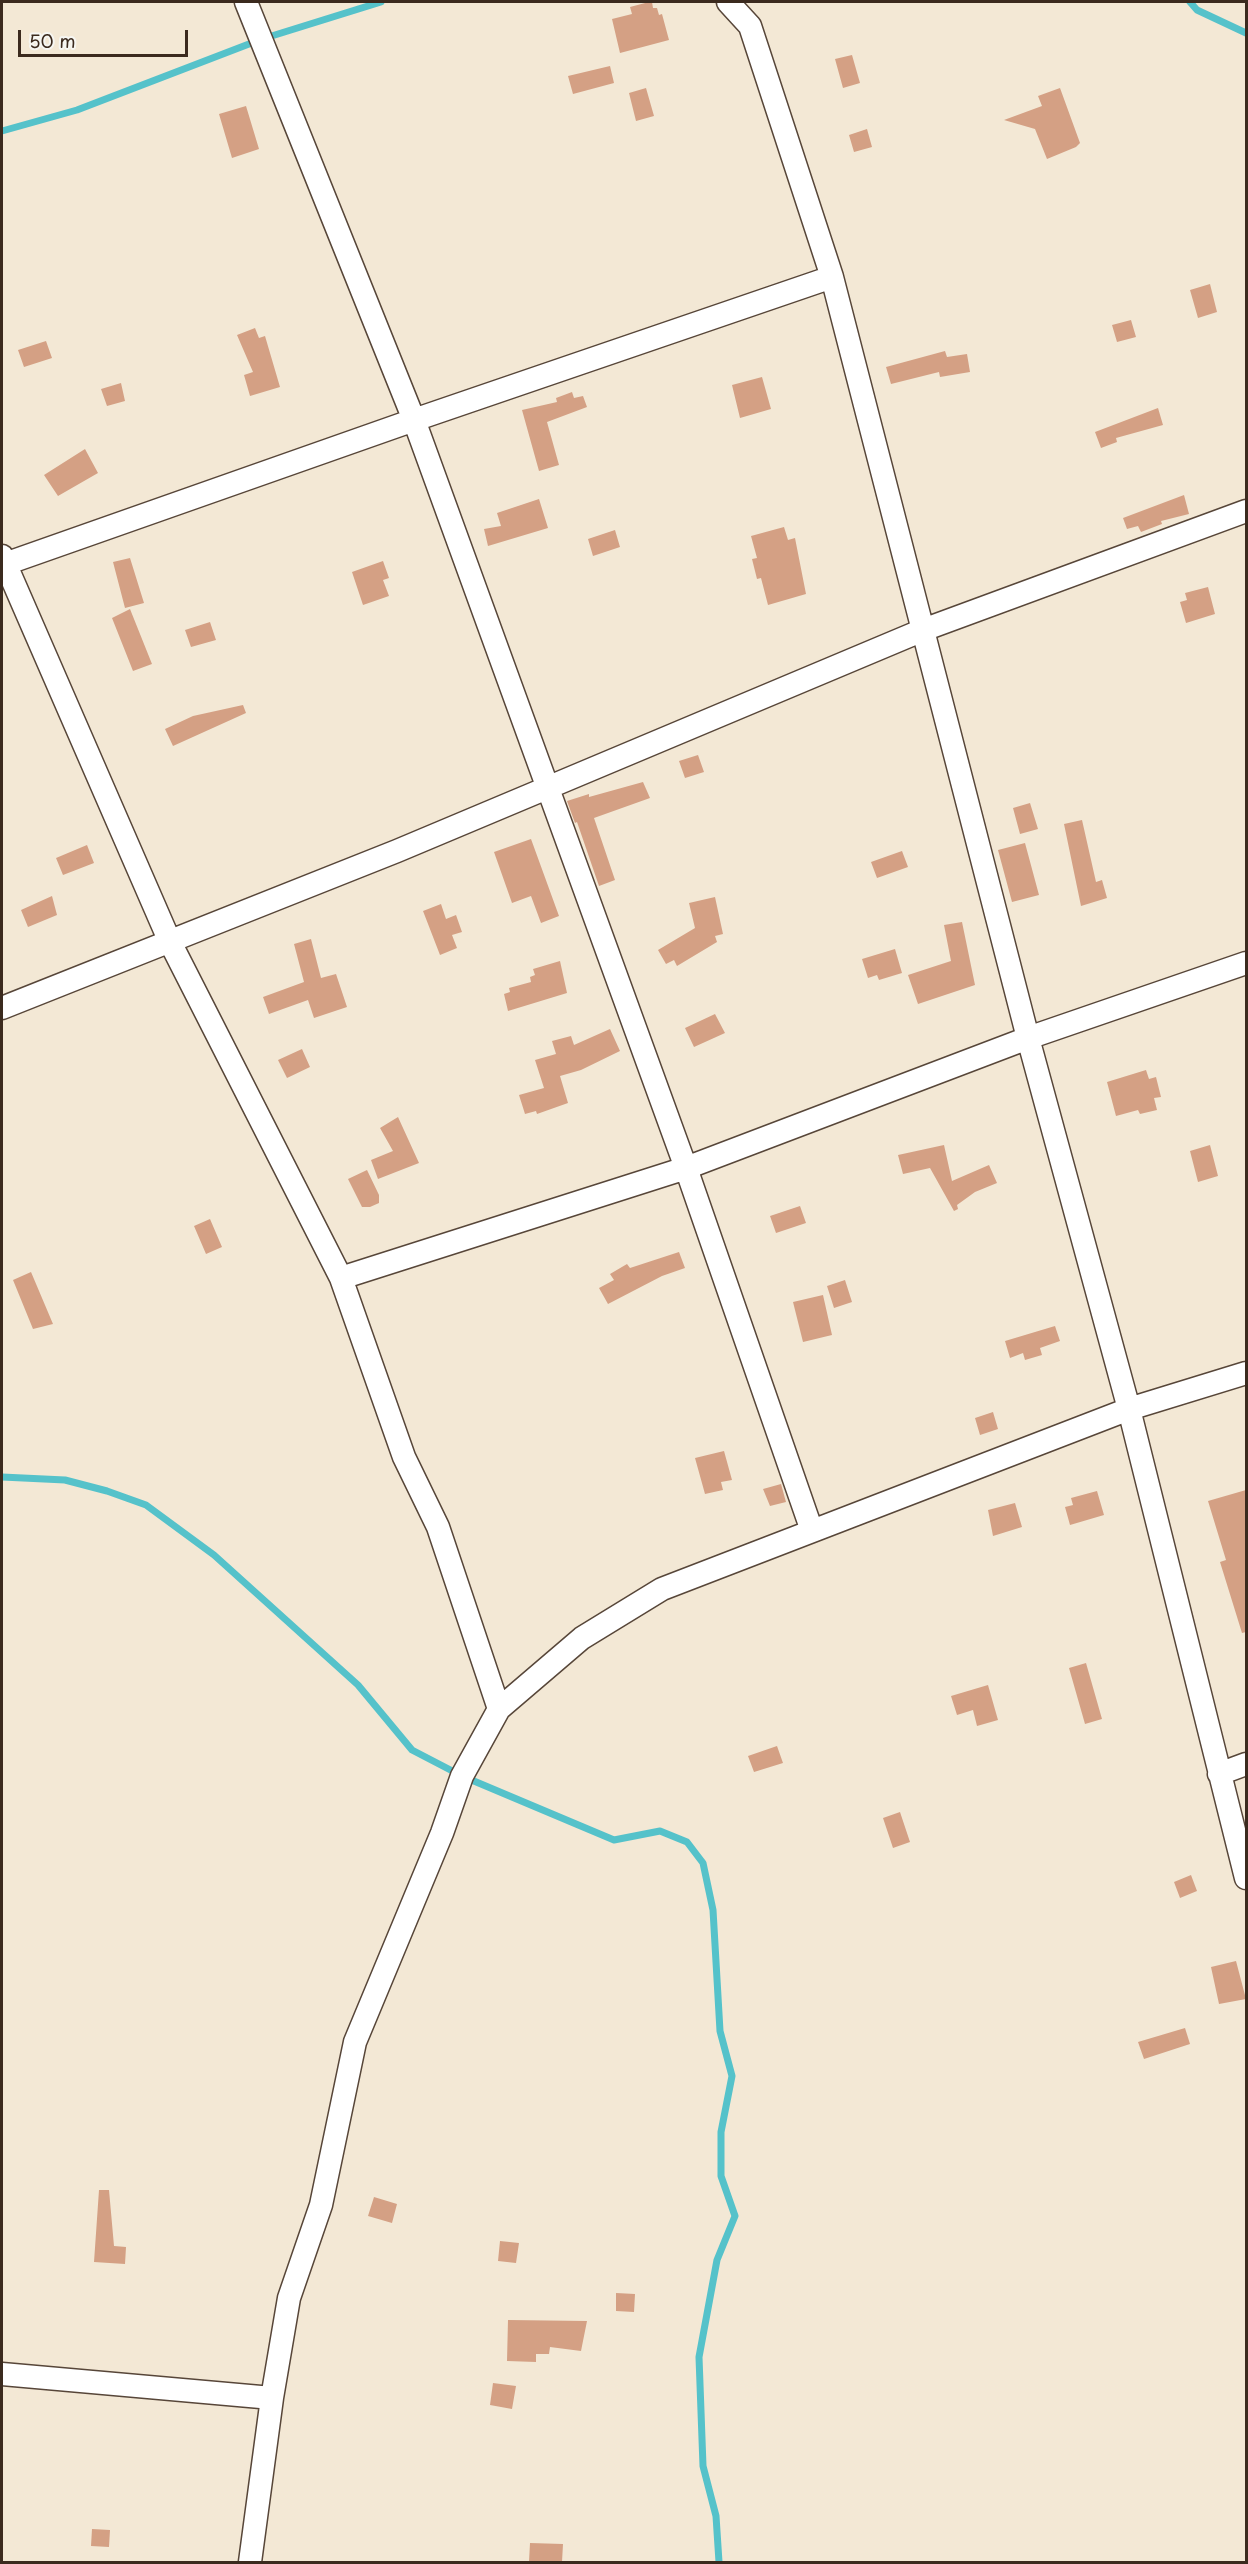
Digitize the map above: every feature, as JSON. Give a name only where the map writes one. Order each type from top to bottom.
[{"type":"street","points":[[246,2],[414,420],[686,1168],[812,1531]]},
{"type":"street","points":[[728,2],[750,26],[832,277],[1028,1038],[1130,1409],[1246,1878]]},
{"type":"street","points":[[500,1709],[438,1527],[404,1457],[341,1278],[170,942],[3,562],[832,277]]},
{"type":"street","points":[[2,1008],[397,851],[546,786],[923,630],[1246,511]]},
{"type":"street","points":[[341,1278],[686,1168],[1028,1038],[1246,963]]},
{"type":"street","points":[[250,2562],[272,2398],[289,2298],[321,2205],[356,2042],[442,1833],[462,1776],[500,1709],[582,1638],[662,1589],[1130,1409],[1246,1373]]},
{"type":"street","points":[[1219,1774],[1246,1764]]},
{"type":"street","points":[[2,2374],[272,2398]]},
{"type":"building","points":[[652,2],[653,8],[657,8],[659,15],[662,14],[669,40],[620,53],[612,19],[632,14],[630,7]]},
{"type":"building","points":[[852,55],[860,83],[843,88],[835,59]]},
{"type":"building","points":[[610,66],[614,83],[573,94],[568,76]]},
{"type":"building","points":[[646,88],[654,116],[636,121],[629,93]]},
{"type":"building","points":[[1060,88],[1080,143],[1076,147],[1047,159],[1035,129],[1004,120],[1042,106],[1038,96]]},
{"type":"building","points":[[246,106],[259,149],[232,158],[219,114]]},
{"type":"building","points":[[867,129],[872,147],[854,152],[849,135]]},
{"type":"building","points":[[1210,284],[1217,312],[1198,318],[1190,290]]},
{"type":"building","points":[[1131,320],[1136,337],[1117,342],[1112,325]]},
{"type":"building","points":[[255,328],[259,338],[265,336],[280,387],[250,396],[244,375],[253,372],[237,335]]},
{"type":"building","points":[[46,341],[52,358],[24,367],[18,350]]},
{"type":"building","points":[[945,351],[947,357],[967,354],[970,372],[940,377],[939,372],[891,384],[886,367]]},
{"type":"building","points":[[762,377],[771,409],[740,418],[732,385]]},
{"type":"building","points":[[121,383],[125,401],[107,406],[101,389]]},
{"type":"building","points":[[572,392],[574,398],[583,396],[587,407],[547,422],[559,465],[539,471],[522,410],[557,402],[556,398]]},
{"type":"building","points":[[1158,408],[1163,425],[1116,438],[1117,442],[1101,448],[1095,432]]},
{"type":"building","points":[[85,449],[98,473],[58,496],[44,475]]},
{"type":"building","points":[[1184,495],[1189,514],[1161,521],[1162,524],[1141,532],[1138,526],[1127,529],[1123,518]]},
{"type":"building","points":[[539,499],[548,528],[488,546],[484,529],[501,526],[497,513]]},
{"type":"building","points":[[784,527],[788,540],[795,538],[806,594],[768,605],[761,578],[757,579],[752,559],[757,558],[751,536]]},
{"type":"building","points":[[615,530],[620,547],[593,556],[588,539]]},
{"type":"building","points":[[130,558],[144,603],[125,608],[113,562]]},
{"type":"building","points":[[383,561],[389,578],[383,580],[389,596],[363,605],[352,572]]},
{"type":"building","points":[[1208,587],[1215,614],[1186,623],[1180,602],[1187,600],[1185,593]]},
{"type":"building","points":[[130,609],[152,664],[133,671],[112,618]]},
{"type":"building","points":[[210,622],[216,640],[191,647],[185,630]]},
{"type":"building","points":[[243,705],[246,713],[173,746],[165,729],[193,716]]},
{"type":"building","points":[[698,755],[704,772],[685,778],[679,761]]},
{"type":"building","points":[[643,782],[650,798],[594,818],[615,880],[599,886],[577,822],[575,823],[567,801]]},
{"type":"building","points":[[1030,803],[1038,829],[1020,834],[1013,808]]},
{"type":"building","points":[[1082,820],[1096,882],[1102,880],[1107,898],[1081,906],[1064,824]]},
{"type":"building","points":[[531,839],[559,916],[541,923],[531,896],[512,903],[494,852]]},
{"type":"building","points":[[1025,843],[1039,895],[1012,902],[998,850]]},
{"type":"building","points":[[87,845],[94,863],[63,875],[56,858]]},
{"type":"building","points":[[902,851],[908,867],[877,878],[871,862]]},
{"type":"building","points":[[52,896],[57,915],[28,927],[21,910]]},
{"type":"building","points":[[715,897],[723,934],[715,936],[717,942],[677,966],[674,960],[666,964],[658,950],[695,928],[689,903]]},
{"type":"building","points":[[441,904],[446,919],[456,915],[462,932],[452,935],[457,948],[440,955],[423,911]]},
{"type":"building","points":[[962,922],[975,985],[918,1004],[908,975],[951,961],[944,925]]},
{"type":"building","points":[[311,939],[321,978],[336,974],[347,1007],[314,1018],[308,1000],[269,1014],[263,997],[304,982],[294,944]]},
{"type":"building","points":[[895,949],[902,973],[879,980],[877,975],[868,978],[862,959]]},
{"type":"building","points":[[560,961],[567,993],[508,1011],[504,994],[510,992],[509,988],[531,982],[530,977],[535,975],[533,969]]},
{"type":"building","points":[[715,1014],[725,1033],[694,1047],[685,1028]]},
{"type":"building","points":[[610,1029],[620,1051],[581,1070],[560,1076],[568,1103],[537,1114],[536,1111],[525,1114],[519,1095],[544,1088],[535,1060],[556,1054],[552,1041],[571,1036],[574,1045]]},
{"type":"building","points":[[302,1049],[310,1067],[287,1078],[278,1060]]},
{"type":"building","points":[[1146,1070],[1149,1079],[1156,1077],[1161,1097],[1154,1098],[1157,1110],[1140,1114],[1138,1110],[1116,1116],[1107,1082]]},
{"type":"building","points":[[398,1117],[419,1163],[378,1179],[371,1160],[393,1151],[380,1128]]},
{"type":"building","points":[[944,1145],[952,1181],[989,1165],[997,1183],[975,1192],[957,1205],[958,1209],[954,1211],[930,1168],[903,1174],[898,1155]]},
{"type":"building","points":[[1210,1145],[1218,1176],[1198,1182],[1190,1151]]},
{"type":"building","points":[[367,1170],[379,1195],[379,1203],[370,1207],[362,1207],[348,1179]]},
{"type":"building","points":[[800,1206],[806,1223],[776,1233],[770,1216]]},
{"type":"building","points":[[210,1219],[222,1247],[206,1254],[194,1226]]},
{"type":"building","points":[[679,1252],[685,1268],[662,1276],[608,1304],[599,1288],[614,1280],[610,1274],[627,1264],[630,1268]]},
{"type":"building","points":[[31,1272],[53,1324],[33,1329],[13,1280]]},
{"type":"building","points":[[845,1280],[852,1302],[834,1308],[827,1286]]},
{"type":"building","points":[[823,1295],[832,1335],[803,1342],[793,1302]]},
{"type":"building","points":[[1055,1326],[1060,1341],[1040,1348],[1042,1355],[1025,1360],[1023,1353],[1010,1358],[1005,1341]]},
{"type":"building","points":[[993,1412],[998,1429],[980,1435],[975,1418]]},
{"type":"building","points":[[724,1451],[732,1480],[721,1482],[723,1490],[705,1494],[695,1458]]},
{"type":"building","points":[[781,1484],[786,1502],[770,1506],[763,1489]]},
{"type":"building","points":[[1246,1490],[1246,1632],[1242,1633],[1220,1562],[1226,1560],[1208,1501]]},
{"type":"building","points":[[1097,1491],[1104,1515],[1070,1525],[1065,1507],[1073,1505],[1071,1498]]},
{"type":"building","points":[[1015,1503],[1022,1527],[993,1536],[988,1510]]},
{"type":"building","points":[[1086,1663],[1102,1719],[1085,1724],[1069,1668]]},
{"type":"building","points":[[988,1685],[998,1720],[977,1726],[973,1710],[957,1715],[951,1696]]},
{"type":"building","points":[[777,1746],[783,1763],[754,1772],[748,1756]]},
{"type":"building","points":[[900,1812],[910,1842],[893,1848],[883,1818]]},
{"type":"building","points":[[1191,1875],[1197,1891],[1180,1898],[1174,1882]]},
{"type":"building","points":[[1236,1961],[1246,1999],[1219,2004],[1211,1967]]},
{"type":"building","points":[[1185,2028],[1190,2044],[1144,2059],[1138,2042]]},
{"type":"building","points":[[99,2190],[109,2190],[114,2246],[126,2247],[125,2264],[94,2262]]},
{"type":"building","points":[[374,2197],[397,2204],[392,2223],[368,2216]]},
{"type":"building","points":[[500,2241],[519,2243],[516,2263],[498,2261]]},
{"type":"building","points":[[616,2293],[635,2294],[634,2312],[616,2311]]},
{"type":"building","points":[[508,2320],[587,2321],[581,2351],[550,2347],[549,2354],[536,2354],[536,2362],[507,2361]]},
{"type":"building","points":[[493,2383],[516,2386],[512,2409],[490,2405]]},
{"type":"building","points":[[92,2529],[110,2530],[109,2547],[91,2546]]},
{"type":"building","points":[[530,2543],[563,2544],[562,2562],[529,2562]]},
{"type":"waterway","points":[[2,131],[77,110],[262,39],[381,2]]},
{"type":"waterway","points":[[1190,2],[1197,10],[1246,33]]},
{"type":"waterway","points":[[2,1477],[65,1480],[107,1491],[146,1505],[214,1555],[358,1685],[412,1750],[462,1776],[614,1840],[660,1831],[687,1842],[703,1863],[713,1910],[720,2031],[732,2076],[721,2132],[721,2176],[735,2216],[717,2260],[699,2357],[703,2466],[716,2516],[719,2562]]}]
